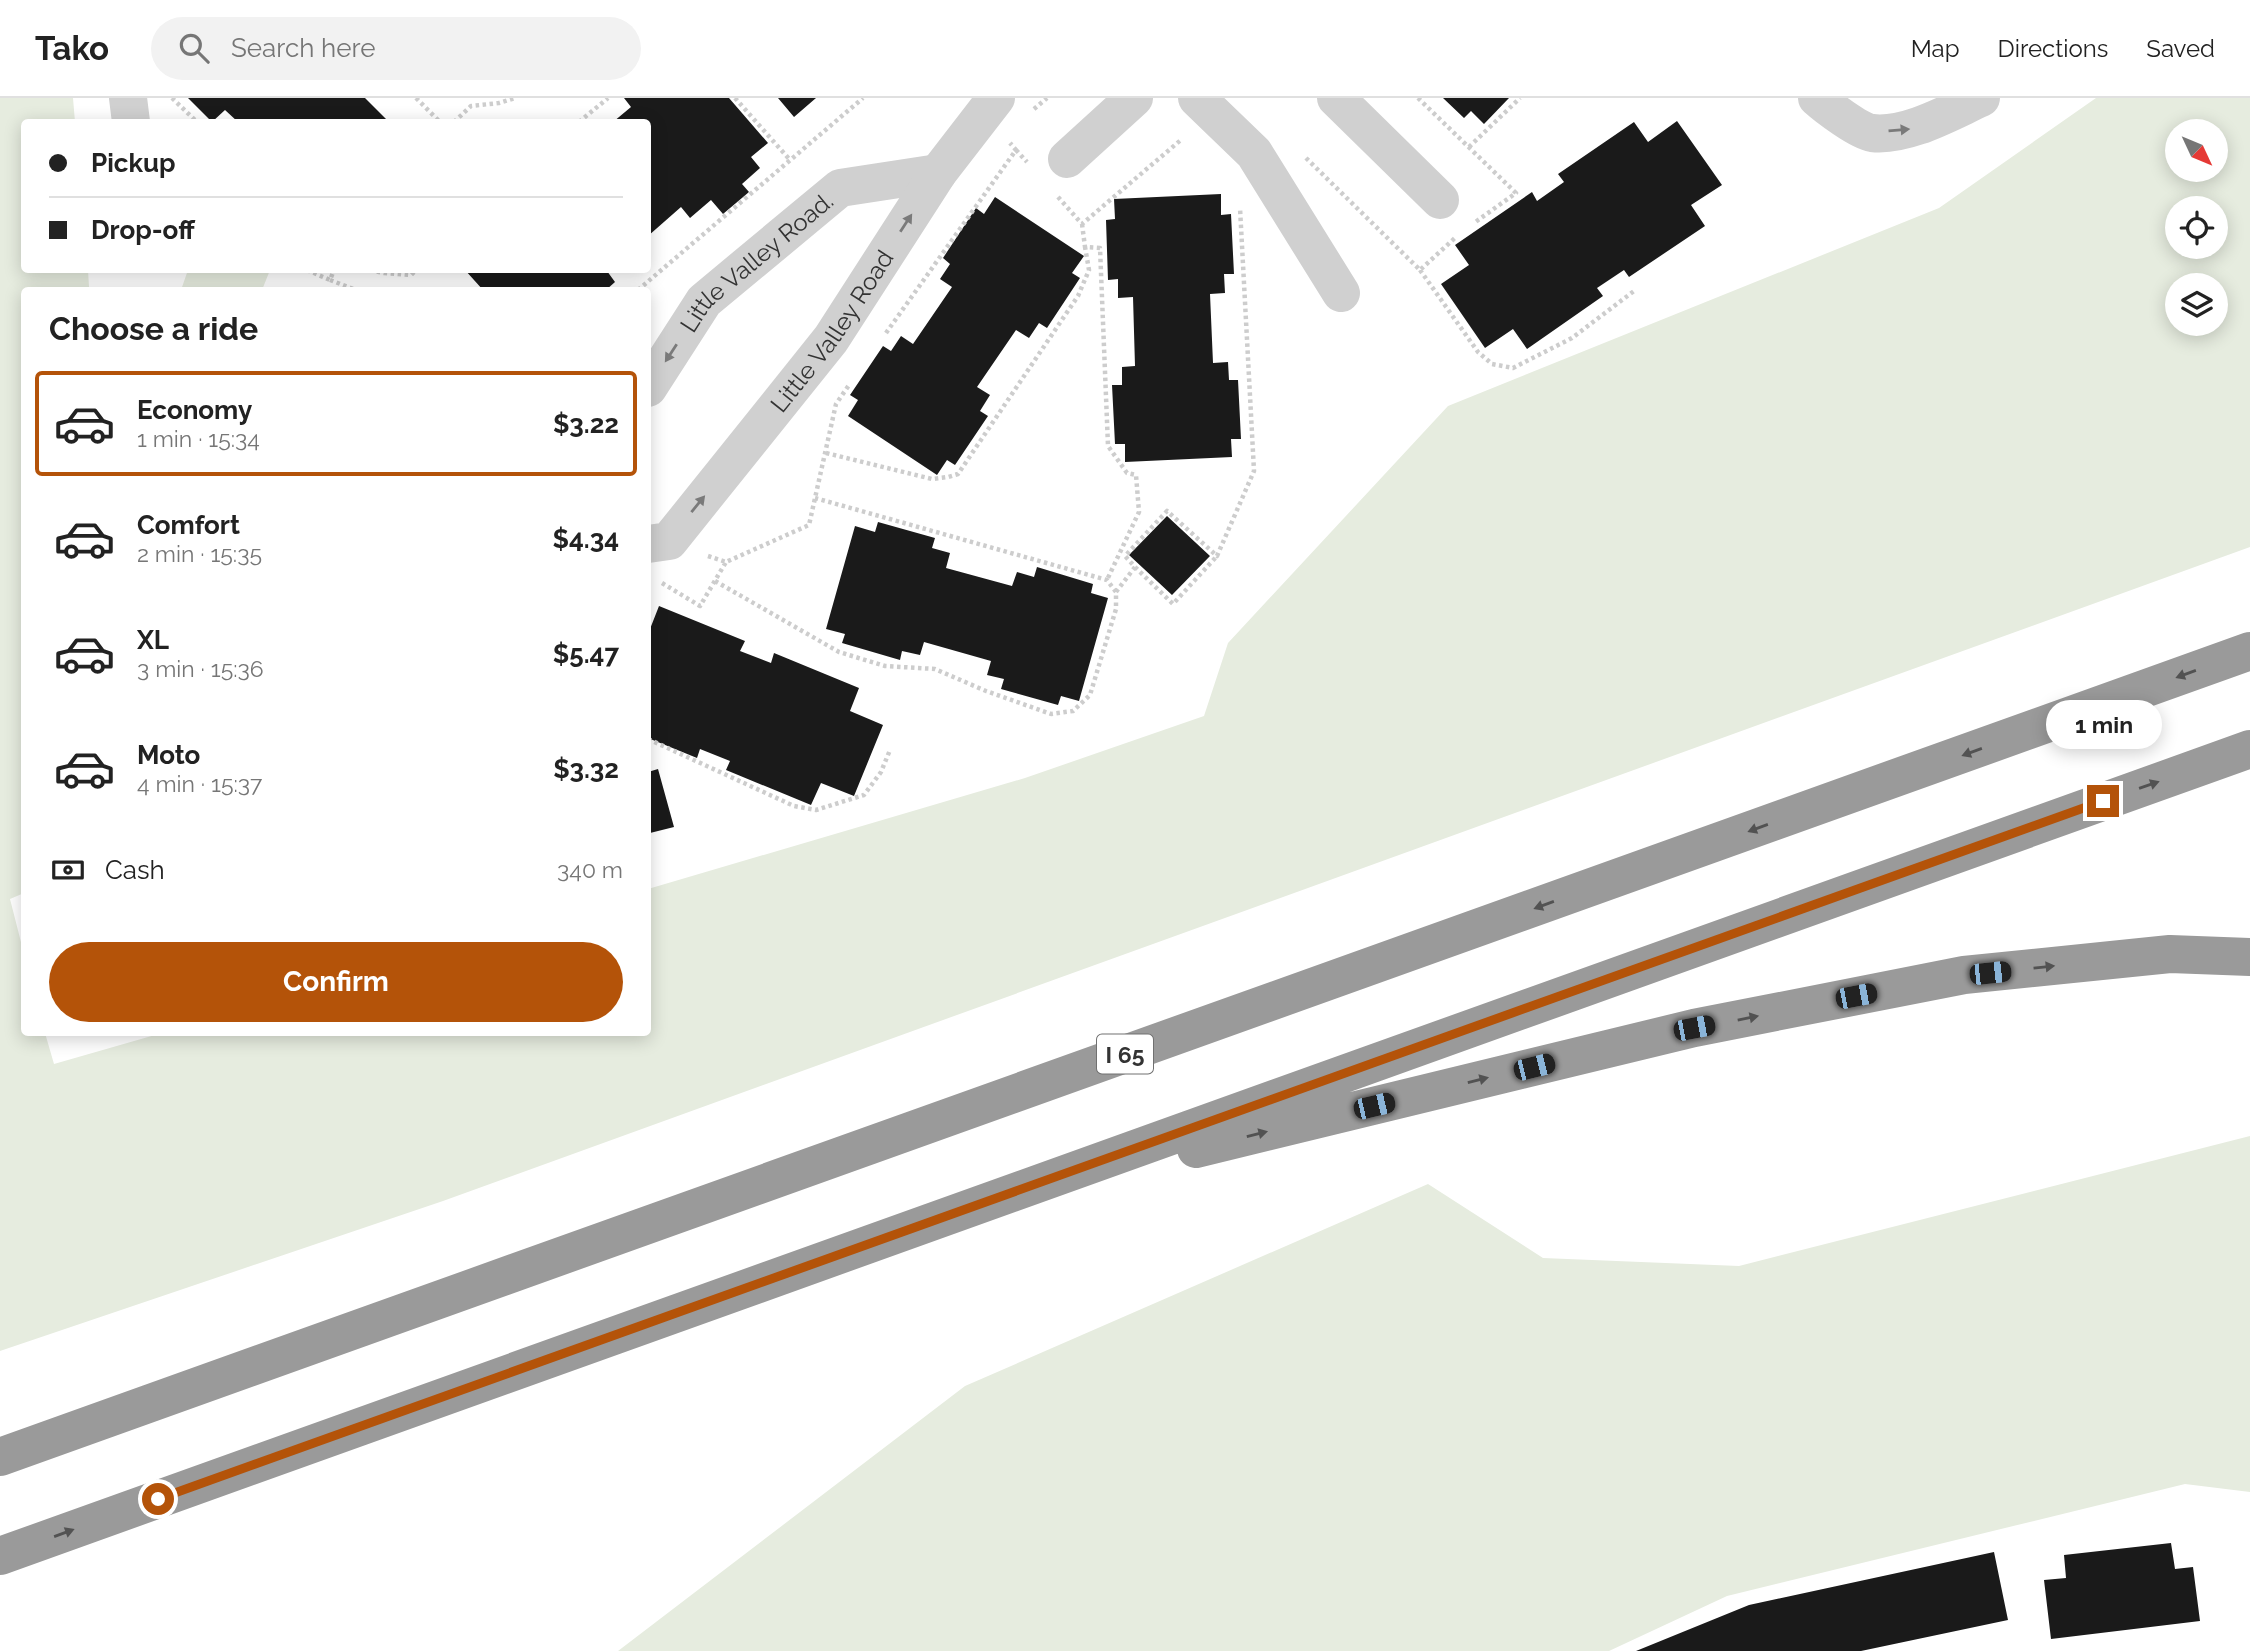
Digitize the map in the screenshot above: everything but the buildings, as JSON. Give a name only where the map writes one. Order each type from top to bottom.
[{"type":"highway","name":"I 65","points":[[0,1457],[2250,650]]},
{"type":"highway","points":[[0,1556],[2250,749]]},
{"type":"highway","points":[[1000,1196],[1694,1028],[1964,975],[2170,954],[2250,957]]},
{"type":"street","points":[[128,98],[131,119]]},
{"type":"street","name":"Little Valley Road","points":[[657,554],[831,339],[938,173],[996,98]]},
{"type":"street","points":[[1067,159],[1134,98]]},
{"type":"street","points":[[1197,98],[1254,153],[1341,293]]},
{"type":"street","points":[[1336,98],[1440,200]]},
{"type":"street","points":[[1817,98],[1831,110],[1871,133],[1915,129],[1981,98]]},
{"type":"street","name":"Little Valley Road.","points":[[651,383],[705,301],[840,188],[938,173]]},
{"type":"path","points":[[172,98],[194,119]]},
{"type":"path","points":[[416,98],[437,119]]},
{"type":"path","points":[[457,119],[471,106],[515,98]]},
{"type":"path","points":[[583,119],[608,98]]},
{"type":"path","points":[[735,98],[790,160]]},
{"type":"path","points":[[642,287],[863,98]]},
{"type":"path","points":[[1033,109],[1046,98]]},
{"type":"path","points":[[1469,147],[1520,98]]},
{"type":"path","points":[[1184,137],[1193,146]]},
{"type":"path","points":[[883,338],[1016,150],[1008,141]]},
{"type":"path","points":[[1120,552],[1173,604],[1217,556],[1254,471],[1240,202]]},
{"type":"path","points":[[826,453],[932,479],[958,474],[1078,296],[1089,270],[1082,223]]},
{"type":"path","points":[[1085,247],[1100,248],[1108,446],[1127,473],[1136,475],[1139,512],[1107,580]]},
{"type":"path","points":[[1420,270],[1478,352],[1492,364],[1513,368],[1572,338],[1634,291]]},
{"type":"path","points":[[314,273],[348,287]]},
{"type":"path","points":[[330,280],[333,273]]},
{"type":"path","points":[[384,273],[413,273]]},
{"type":"path","points":[[657,554],[726,562],[809,525],[836,404],[852,382]]},
{"type":"path","points":[[715,581],[839,652],[885,666],[936,669],[986,691],[1051,714],[1073,711],[1090,695],[1116,609],[1116,592],[1107,580],[815,498]]},
{"type":"path","points":[[1125,556],[1167,511],[1217,556]]},
{"type":"path","points":[[657,554],[700,606],[726,562]]},
{"type":"path","points":[[1116,592],[1135,567]]},
{"type":"path","points":[[651,741],[794,806],[816,810],[864,795],[881,772],[890,750]]},
{"type":"shaded area","points":[[0,98],[73,98],[75,119],[21,119],[21,273],[88,273],[89,287],[21,287],[21,894],[10,899],[21,942],[21,1036],[46,1036],[54,1064],[152,1036],[651,1036],[651,888],[1025,778],[1204,716],[1228,643],[1448,406],[1939,208],[2096,98],[2250,98],[2250,547],[443,1201],[0,1351]]},
{"type":"shaded area","points":[[187,273],[269,273],[263,287],[182,287]]},
{"type":"shaded area","points":[[2250,1136],[2250,1492],[2185,1484],[1727,1596],[1609,1651],[618,1651],[965,1386],[1428,1184],[1543,1258],[1739,1266]]},
{"type":"route","points":[[158,1499],[2103,801]]}]
